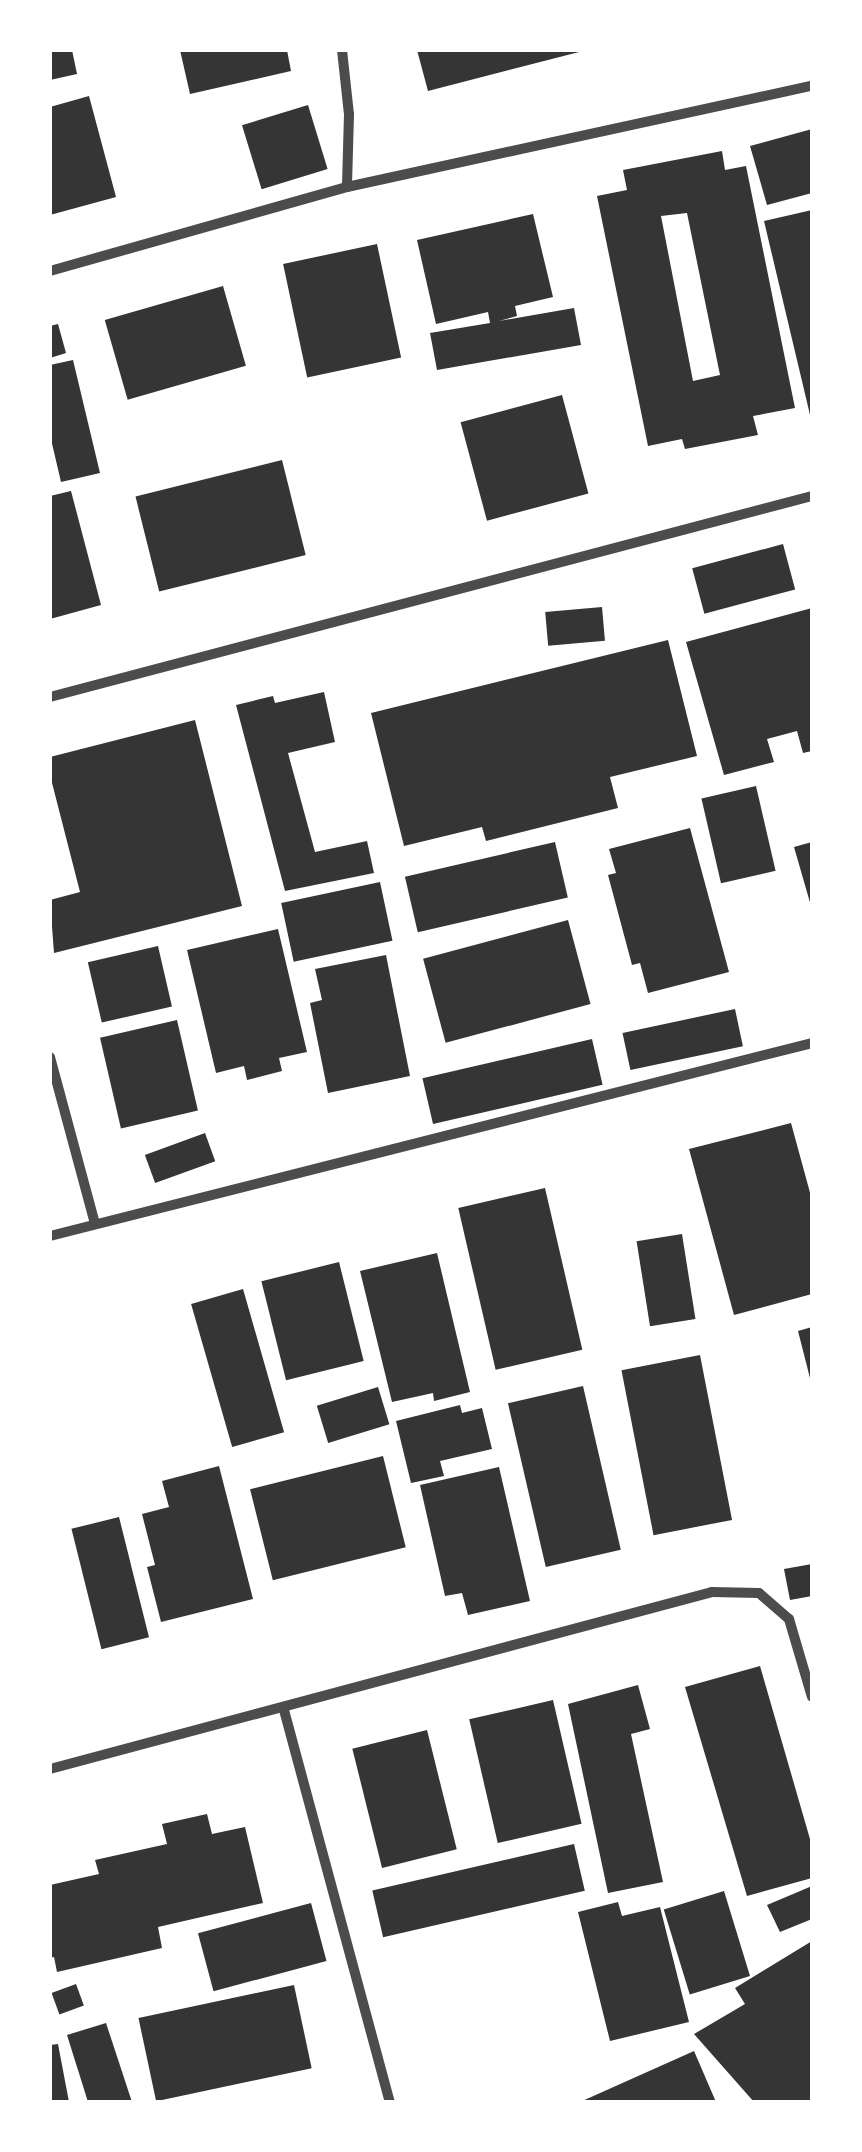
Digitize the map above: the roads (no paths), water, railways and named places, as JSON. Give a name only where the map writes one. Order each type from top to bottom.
[{"type":"street","points":[[342,50],[349,114],[348,187]]},
{"type":"street","points":[[50,271],[348,187],[812,86]]},
{"type":"street","points":[[50,696],[812,496]]},
{"type":"street","points":[[50,1236],[812,1043]]},
{"type":"street","points":[[50,1057],[95,1224]]},
{"type":"street","points":[[50,1769],[284,1710],[712,1592],[759,1593],[789,1619],[812,1697]]},
{"type":"street","points":[[284,1710],[390,2102]]}]
